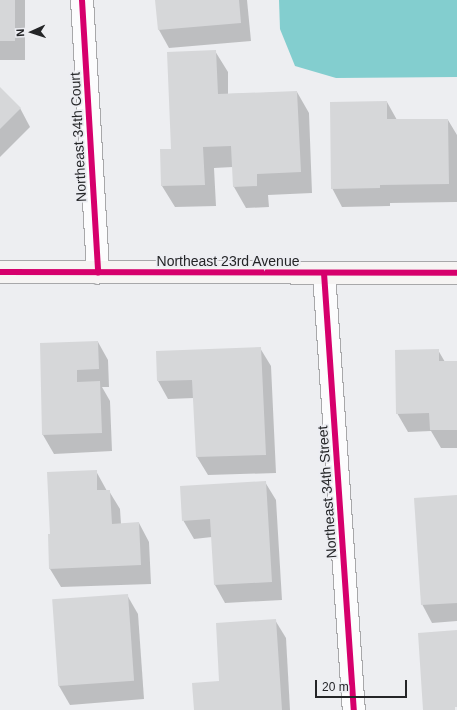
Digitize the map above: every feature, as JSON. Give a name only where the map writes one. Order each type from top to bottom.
[{"type":"street","name":"Northeast 34th Court","points":[[82,0],[98,274]]},
{"type":"street","name":"Northeast 23rd Avenue","points":[[0,272],[98,274],[457,273]]},
{"type":"street","name":"Northeast 34th Street","points":[[324,273],[354,710]]},
{"type":"water","points":[[279,0],[457,0],[457,77],[336,78],[295,66],[280,29]]},
{"type":"building","points":[[0,0],[15,0],[15,41],[0,41]]},
{"type":"building","points":[[155,0],[239,0],[241,23],[158,30]]},
{"type":"building","points":[[216,50],[218,94],[297,91],[301,172],[257,174],[257,186],[233,187],[231,146],[203,147],[205,185],[161,186],[160,149],[171,149],[167,52]]},
{"type":"building","points":[[0,87],[21,108],[0,129]]},
{"type":"building","points":[[387,101],[387,119],[448,119],[449,184],[380,185],[380,188],[331,189],[330,102]]},
{"type":"building","points":[[98,341],[99,369],[77,370],[77,382],[100,381],[102,433],[42,435],[40,343]]},
{"type":"building","points":[[261,347],[266,455],[196,457],[192,380],[157,381],[156,351]]},
{"type":"building","points":[[439,349],[439,361],[457,361],[457,430],[430,430],[429,413],[396,414],[395,350]]},
{"type":"building","points":[[97,470],[97,490],[110,490],[112,524],[139,522],[141,565],[49,569],[48,534],[50,534],[47,472]]},
{"type":"building","points":[[266,481],[272,582],[214,585],[210,519],[182,521],[180,486]]},
{"type":"building","points":[[457,495],[457,603],[421,605],[414,498]]},
{"type":"building","points":[[128,594],[134,681],[58,686],[52,599]]},
{"type":"building","points":[[276,619],[282,710],[194,710],[192,683],[219,681],[216,623]]},
{"type":"building","points":[[457,630],[457,707],[455,707],[455,710],[423,710],[418,633]]},
{"type":"cycle path","points":[[82,0],[98,273]]},
{"type":"cycle path","points":[[0,272],[457,273]]},
{"type":"cycle path","points":[[324,273],[354,710]]}]
